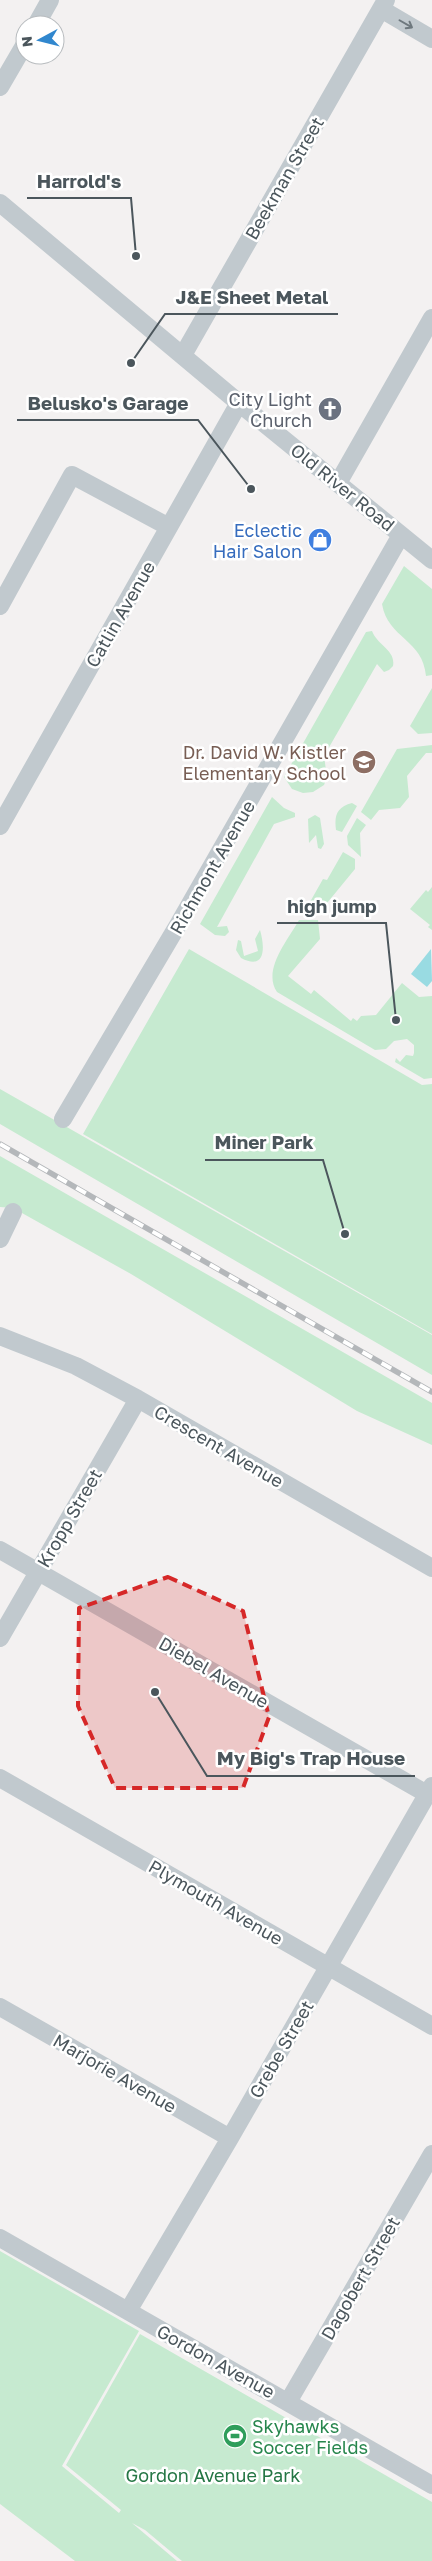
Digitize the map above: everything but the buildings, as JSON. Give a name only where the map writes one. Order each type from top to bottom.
[{"type":"street","points":[[42,15],[50,0]]},
{"type":"street","points":[[383,4],[432,38]]},
{"type":"street","name":"Beekman Street","points":[[183,355],[383,4]]},
{"type":"street","points":[[0,87],[15,61]]},
{"type":"street","name":"Old River Road","points":[[0,203],[239,403],[432,560]]},
{"type":"street","points":[[338,483],[432,318]]},
{"type":"street","name":"Catlin Avenue","points":[[0,826],[239,403]]},
{"type":"street","points":[[0,606],[72,475],[169,527]]},
{"type":"street","name":"Richmont Avenue","points":[[63,1119],[188,908],[401,535]]},
{"type":"street","points":[[0,1239],[13,1212]]},
{"type":"street","name":"Crescent Avenue","points":[[0,1336],[69,1362],[138,1399],[432,1568]]},
{"type":"street","name":"Kropp Street","points":[[0,1638],[138,1399]]},
{"type":"street","name":"Diebel Avenue","points":[[0,1550],[430,1790]]},
{"type":"street","name":"Plymouth Avenue","points":[[0,1778],[432,2026]]},
{"type":"street","name":"Grebe Street","points":[[128,2311],[430,1790]]},
{"type":"street","name":"Marjorie Avenue","points":[[0,2007],[230,2138]]},
{"type":"street","name":"Dagobert Street","points":[[288,2402],[432,2154]]},
{"type":"street","name":"Gordon Avenue","points":[[0,2238],[432,2485]]},
{"type":"highlighted area","points":[[168,1577],[243,1611],[269,1717],[243,1788],[115,1788],[78,1706],[79,1608]]},
{"type":"green space","points":[[404,566],[432,589],[432,675],[426,676],[419,654],[391,625],[385,616],[382,604]]},
{"type":"green space","points":[[372,631],[374,636],[392,656],[393,666],[384,672],[377,664],[324,756],[327,777],[324,785],[313,792],[303,793],[292,789],[284,777],[366,632]]},
{"type":"green space","points":[[432,688],[432,733],[418,734],[410,726]]},
{"type":"green space","points":[[432,745],[432,753],[426,753],[407,776],[409,797],[400,808],[379,810],[371,820],[361,812],[397,749]]},
{"type":"green space","points":[[272,797],[284,808],[295,813],[295,817],[274,824],[217,927],[227,926],[229,932],[225,936],[215,935],[200,924]]},
{"type":"green space","points":[[352,803],[357,806],[342,832],[336,830],[336,816],[338,812],[343,807]]},
{"type":"green space","points":[[315,815],[320,818],[324,844],[321,849],[318,848],[316,835],[309,843],[308,819]]},
{"type":"green space","points":[[357,818],[366,825],[360,833],[361,857],[348,845],[347,836]]},
{"type":"green space","points":[[343,852],[355,859],[355,869],[318,914],[309,914],[306,909],[323,879],[327,880]]},
{"type":"green space","points":[[432,887],[432,930],[428,927],[430,925],[410,909],[426,890],[428,892]]},
{"type":"green space","points":[[299,920],[318,920],[320,939],[288,976],[311,994],[314,990],[351,1021],[353,1018],[357,1021],[361,1016],[376,1015],[402,983],[419,997],[432,996],[432,1078],[424,1079],[395,1062],[396,1058],[400,1062],[406,1055],[413,1056],[414,1045],[407,1039],[394,1041],[386,1049],[375,1050],[277,992],[273,983],[274,965]]},
{"type":"green space","points":[[260,930],[263,943],[262,955],[255,962],[241,958],[236,950],[238,940],[241,941],[244,956],[258,951],[255,939]]},
{"type":"green space","points":[[189,949],[422,1085],[432,1084],[432,1334],[83,1134]]},
{"type":"green space","points":[[0,1089],[432,1335],[432,1375],[0,1124]]},
{"type":"green space","points":[[0,1156],[432,1403],[432,1445],[357,1411],[131,1274],[13,1208],[0,1207]]},
{"type":"green space","name":"Gordon Avenue Park","points":[[0,2251],[139,2331],[62,2466],[119,2513],[121,2510],[66,2465],[140,2334],[432,2502],[432,2561],[182,2561],[145,2530],[132,2523],[177,2561],[75,2561],[0,2504]]},
{"type":"water","points":[[431,949],[432,981],[427,987],[411,974]]},
{"type":"railway","points":[[0,1144],[432,1392]]},
{"type":"place","name":"Harrold's","points":[[136,256]]},
{"type":"place","name":"J&E Sheet Metal","points":[[131,363]]},
{"type":"place","name":"City Light Church","points":[[330,409]]},
{"type":"place","name":"Belusko's Garage","points":[[251,489]]},
{"type":"place","name":"Eclectic Hair Salon","points":[[320,540]]},
{"type":"place","name":"Dr. David W. Kistler Elementary School","points":[[364,762]]},
{"type":"place","name":"high jump","points":[[396,1020]]},
{"type":"place","name":"Miner Park","points":[[345,1234]]},
{"type":"place","name":"My Big's Trap House","points":[[155,1692]]},
{"type":"place","name":"Skyhawks Soccer Fields","points":[[235,2436]]}]
